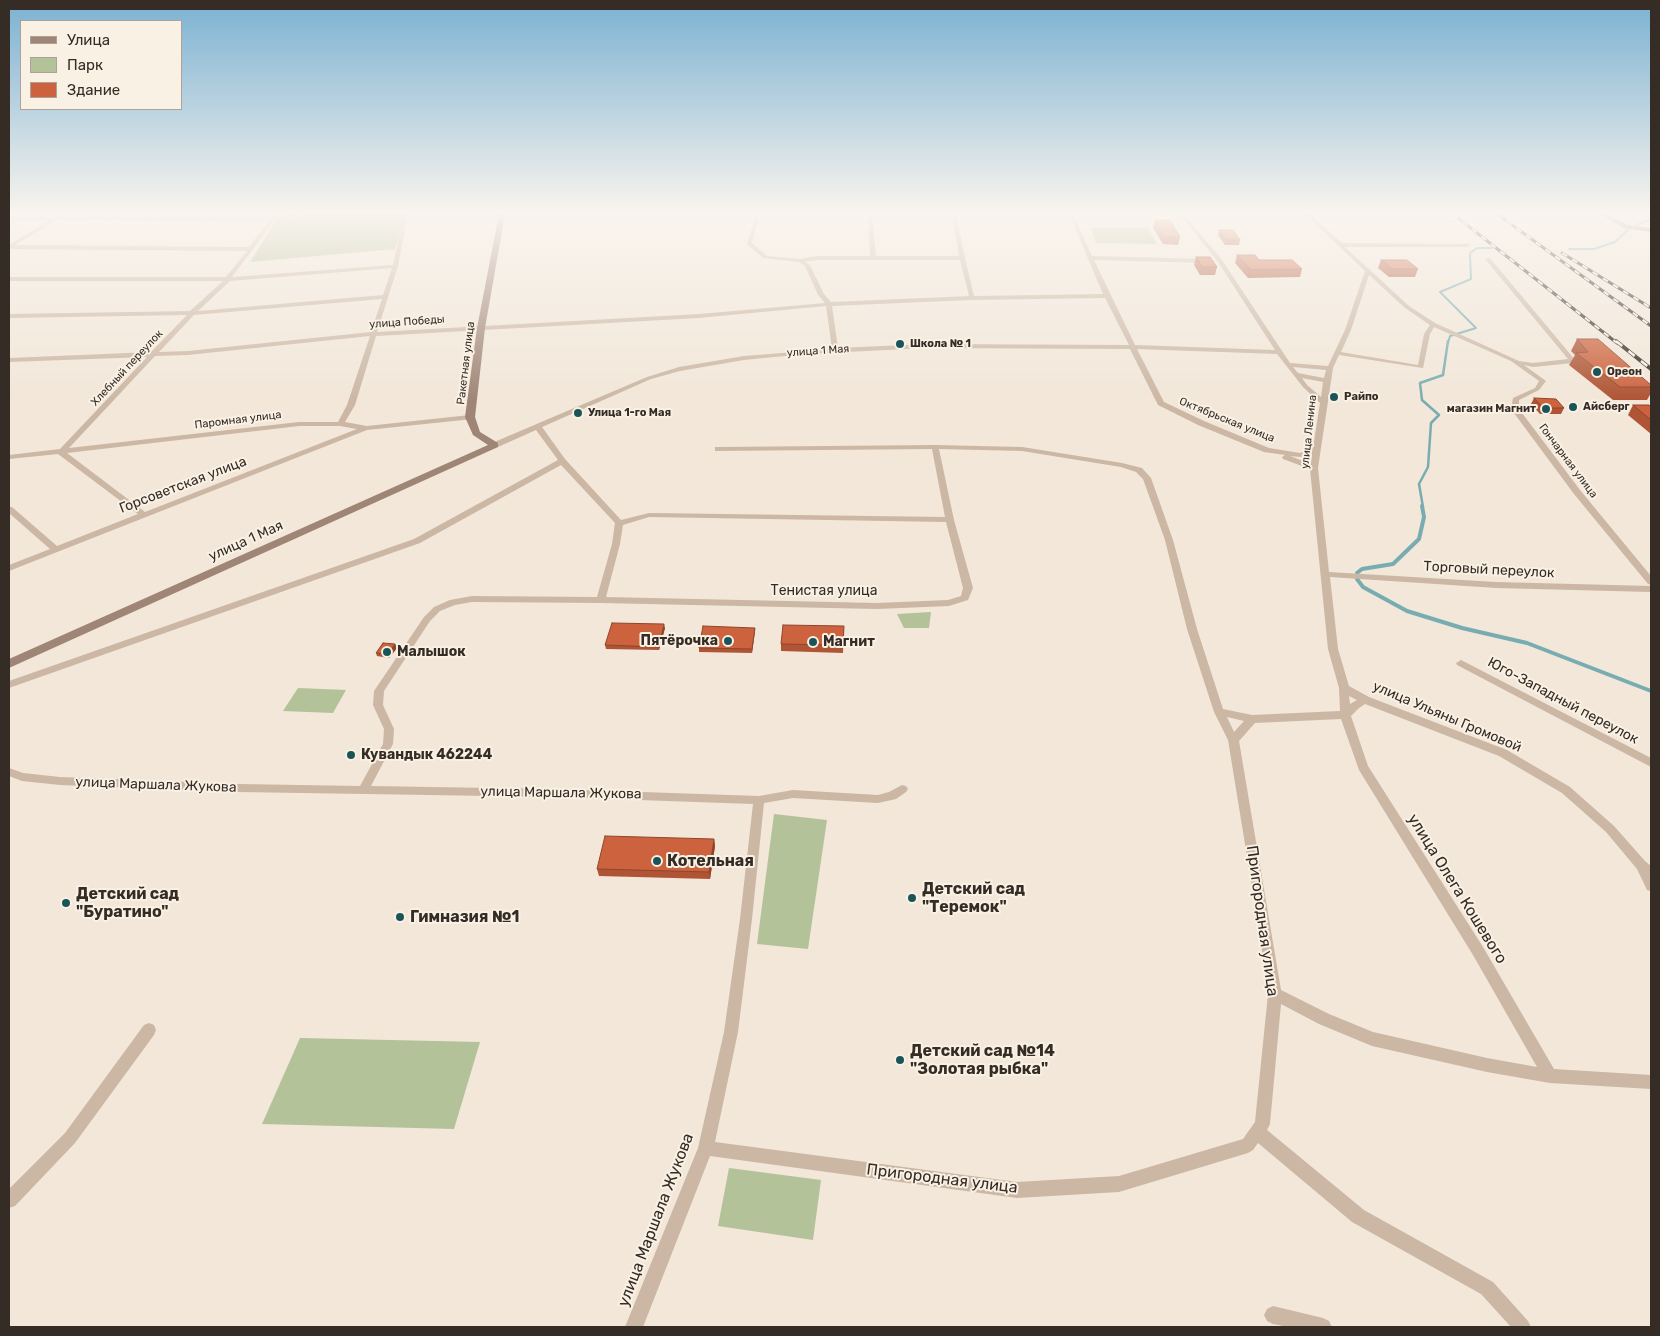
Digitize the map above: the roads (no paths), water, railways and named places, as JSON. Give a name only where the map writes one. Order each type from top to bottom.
[{"type":"main road","name":"Ракетная улица","points":[[491,276],[481,328],[470,417],[476,432],[495,445]]},
{"type":"main road","name":"улица 1 Мая","points":[[9,664],[495,445]]},
{"type":"street","name":"Хлебный переулок","points":[[61,452],[192,313],[230,276]]},
{"type":"street","points":[[9,279],[228,279],[262,276]]},
{"type":"street","points":[[340,424],[351,406],[392,276]]},
{"type":"street","points":[[812,276],[820,295],[829,304],[835,350]]},
{"type":"street","points":[[967,276],[972,298]]},
{"type":"street","name":"Октябрьская улица","points":[[1099,276],[1161,403],[1201,423],[1267,450],[1300,455],[1316,450]]},
{"type":"street","points":[[1230,276],[1288,365],[1323,402]]},
{"type":"street","name":"улица Ленина","points":[[1345,715],[1344,688],[1333,648],[1314,468],[1323,402],[1330,368],[1348,330],[1366,276]]},
{"type":"street","name":"Гончарная улица","points":[[1374,276],[1407,307],[1433,324],[1513,360],[1543,381],[1537,389],[1514,399],[1515,409],[1577,492],[1651,582]]},
{"type":"street","points":[[1503,276],[1574,361],[1533,365],[1513,360]]},
{"type":"street","points":[[9,316],[192,313],[385,296]]},
{"type":"street","name":"улица Победы","points":[[9,360],[153,355],[373,334],[699,316],[829,304],[972,298],[1107,296]]},
{"type":"street","points":[[1338,353],[1421,367],[1427,334],[1433,324]]},
{"type":"street","name":"улица 1 Мая","points":[[495,445],[649,378],[679,369],[744,358],[835,350],[927,346],[1134,347],[1279,352]]},
{"type":"street","points":[[1288,365],[1330,368]]},
{"type":"street","points":[[1296,375],[1327,381]]},
{"type":"street","name":"Паромная улица","points":[[9,457],[299,424],[340,424],[367,428],[470,417]]},
{"type":"street","points":[[538,427],[562,461],[619,523]]},
{"type":"street","name":"Горсоветская улица","points":[[9,568],[367,428]]},
{"type":"street","points":[[718,449],[935,447],[1022,449],[1122,465],[1139,470],[1147,478],[1169,540],[1192,629],[1219,712],[1252,719],[1345,715],[1355,704],[1365,700]]},
{"type":"street","name":"Тенистая улица","points":[[601,600],[776,605],[949,603],[965,598],[968,588],[950,520],[935,447]]},
{"type":"street","points":[[1267,450],[1314,468]]},
{"type":"street","points":[[61,452],[144,515]]},
{"type":"street","points":[[9,685],[417,541],[562,461]]},
{"type":"street","points":[[9,509],[56,550]]},
{"type":"street","points":[[619,523],[648,515],[950,520]]},
{"type":"street","points":[[364,789],[388,744],[389,730],[378,705],[379,691],[426,619],[437,609],[453,602],[472,599],[601,600],[616,544],[619,523]]},
{"type":"street","name":"Торговый переулок","points":[[1326,574],[1496,585],[1651,589]]},
{"type":"street","name":"Юго-Западный переулок","points":[[1461,663],[1651,763]]},
{"type":"street","name":"улица Ульяны Громовой","points":[[1344,688],[1365,700],[1502,753],[1566,790],[1610,829],[1646,868],[1651,886]]},
{"type":"street","name":"Пригородная улица","points":[[706,1148],[1017,1190],[1119,1184],[1248,1145],[1262,1124],[1276,994],[1233,740],[1219,712]]},
{"type":"street","name":"улица Олега Кошевого","points":[[1345,715],[1363,767],[1478,951],[1550,1076]]},
{"type":"street","points":[[1233,740],[1252,719]]},
{"type":"street","name":"улица Маршала Жукова","points":[[9,772],[22,777],[60,781],[239,788],[364,789],[758,800],[793,794],[878,799],[892,796],[902,789]]},
{"type":"street","name":"улица Маршала Жукова","points":[[634,1327],[706,1148],[731,1032],[746,918],[758,800]]},
{"type":"street","points":[[1276,994],[1324,1019],[1372,1039],[1487,1065],[1550,1076],[1651,1082]]},
{"type":"street","points":[[9,1200],[70,1138],[149,1030]]},
{"type":"street","points":[[1257,1132],[1358,1216],[1487,1288],[1522,1327]]},
{"type":"street","points":[[1272,1315],[1323,1327]]},
{"type":"waterway","points":[[1448,343],[1450,336],[1476,328],[1440,292],[1471,279],[1471,276]]},
{"type":"waterway","points":[[1423,507],[1419,484],[1428,467],[1431,423],[1439,415],[1422,400],[1420,383],[1443,375],[1448,341]]},
{"type":"waterway","points":[[1357,573],[1362,569],[1393,564],[1419,539],[1424,517],[1422,506]]},
{"type":"waterway","points":[[1357,579],[1363,587],[1407,611],[1462,628],[1527,643],[1651,691]]},
{"type":"railway","points":[[1532,276],[1617,343]]},
{"type":"railway","points":[[1583,276],[1651,326]]},
{"type":"railway","points":[[1600,276],[1651,308]]},
{"type":"railway","points":[[1616,341],[1651,369]]},
{"type":"place","name":"Школа № 1","points":[[900,344]]},
{"type":"place","name":"Ореон","points":[[1597,372]]},
{"type":"place","name":"Райпо","points":[[1334,397]]},
{"type":"place","name":"Айсберг","points":[[1573,407]]},
{"type":"place","name":"магазин Магнит","points":[[1546,409]]},
{"type":"place","name":"Улица 1-го Мая","points":[[578,413]]},
{"type":"place","name":"Пятёрочка","points":[[728,641]]},
{"type":"place","name":"Магнит","points":[[813,642]]},
{"type":"place","name":"Малышок","points":[[387,652]]},
{"type":"place","name":"Кувандык 462244","points":[[351,755]]},
{"type":"place","name":"Котельная","points":[[657,861]]},
{"type":"place","name":"Детский сад \"Теремок\"","points":[[912,898]]},
{"type":"place","name":"Детский сад \"Буратино\"","points":[[66,903]]},
{"type":"place","name":"Гимназия №1","points":[[400,917]]},
{"type":"place","name":"Детский сад №14 \"Золотая рыбка\"","points":[[900,1060]]}]
